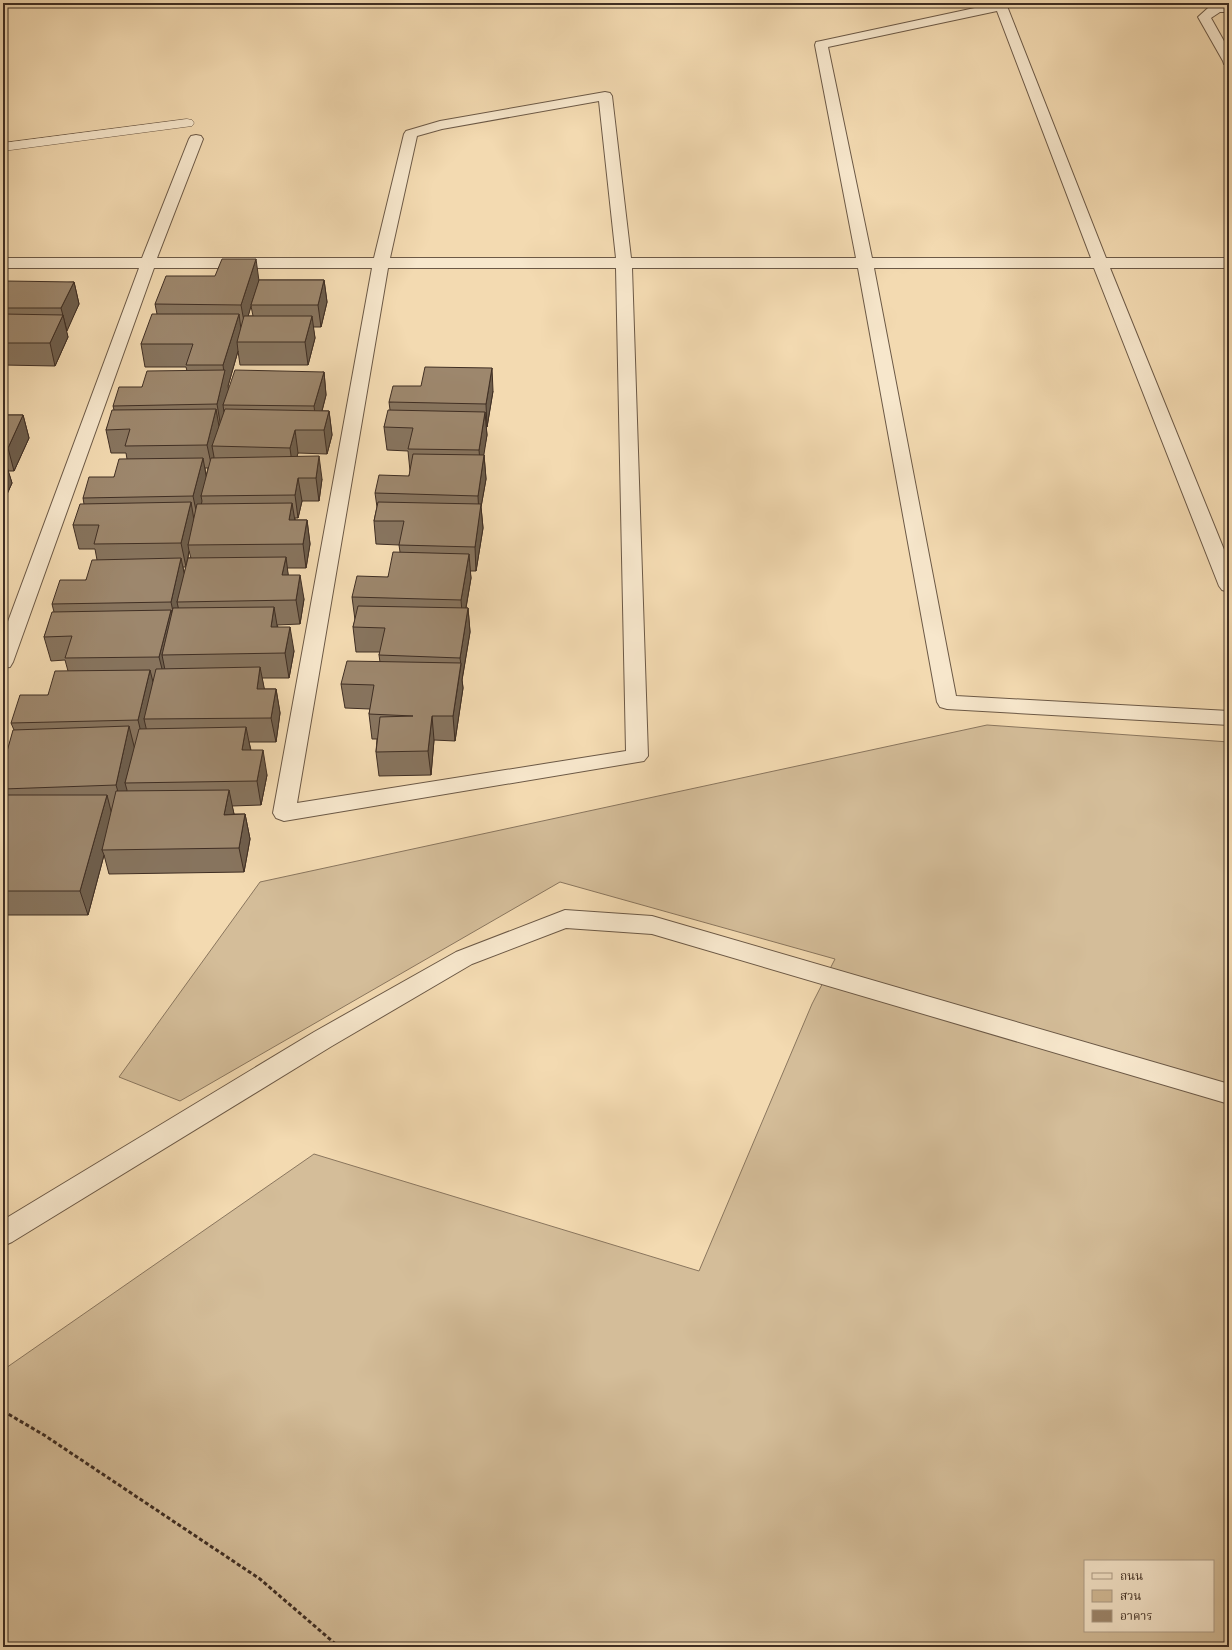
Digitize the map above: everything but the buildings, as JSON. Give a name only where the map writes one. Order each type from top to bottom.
[{"type":"street","points":[[1229,586],[1100,263],[1001,6],[821,45],[865,263],[947,702],[1229,718]]},
{"type":"street","points":[[1229,8],[1219,8],[1209,12],[1204,17],[1229,62]]},
{"type":"street","points":[[604,96],[624,263],[637,756],[284,813],[381,263],[411,134],[440,125],[604,96]]},
{"type":"street","points":[[3,662],[148,263],[196,139]]},
{"type":"street","points":[[3,263],[1229,263]]},
{"type":"street","points":[[3,1234],[323,1038],[464,958],[565,919],[652,925],[1229,1094]]},
{"type":"lane","points":[[3,147],[187,123]]},
{"type":"path","points":[[3,1411],[51,1439],[260,1579],[338,1647]]},
{"type":"green space","points":[[987,725],[1229,742],[1229,1647],[3,1647],[3,1370],[314,1154],[699,1271],[812,1004],[835,959],[560,882],[180,1101],[119,1077],[260,882]]}]
